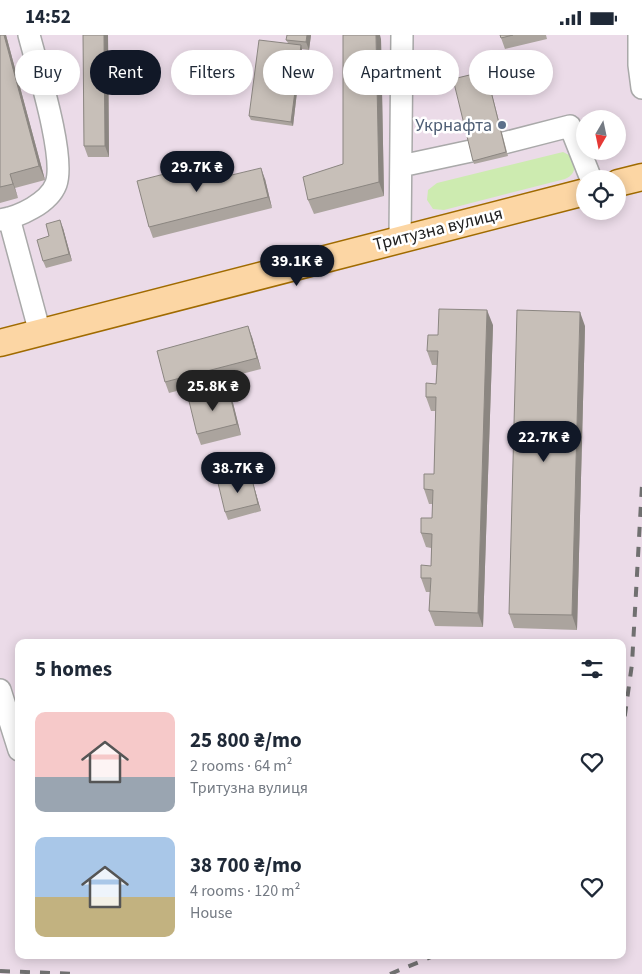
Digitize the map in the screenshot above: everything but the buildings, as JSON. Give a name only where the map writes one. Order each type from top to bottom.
[{"type":"main road","points":[[626,181],[642,177]]},
{"type":"main road","name":"Тритузна вулиця","points":[[0,343],[576,194]]},
{"type":"street","points":[[29,35],[58,151],[56,184],[42,202],[5,219],[40,333]]},
{"type":"street","points":[[400,239],[402,35]]},
{"type":"street","points":[[639,35],[639,65],[642,88]]},
{"type":"street","points":[[504,143],[570,125],[588,170]]},
{"type":"street","points":[[401,166],[471,151]]},
{"type":"street","points":[[0,690],[15,737]]},
{"type":"shaded area","points":[[0,35],[642,35],[642,974],[0,974]]},
{"type":"green space","points":[[563,152],[573,157],[574,164],[573,173],[565,179],[444,210],[433,209],[427,200],[428,190],[437,183]]},
{"type":"railway","points":[[626,707],[632,664],[642,485]]},
{"type":"railway","points":[[390,974],[426,959]]},
{"type":"railway","points":[[0,971],[78,974]]},
{"type":"place","name":"Укрнафта","points":[[502,125]]}]
